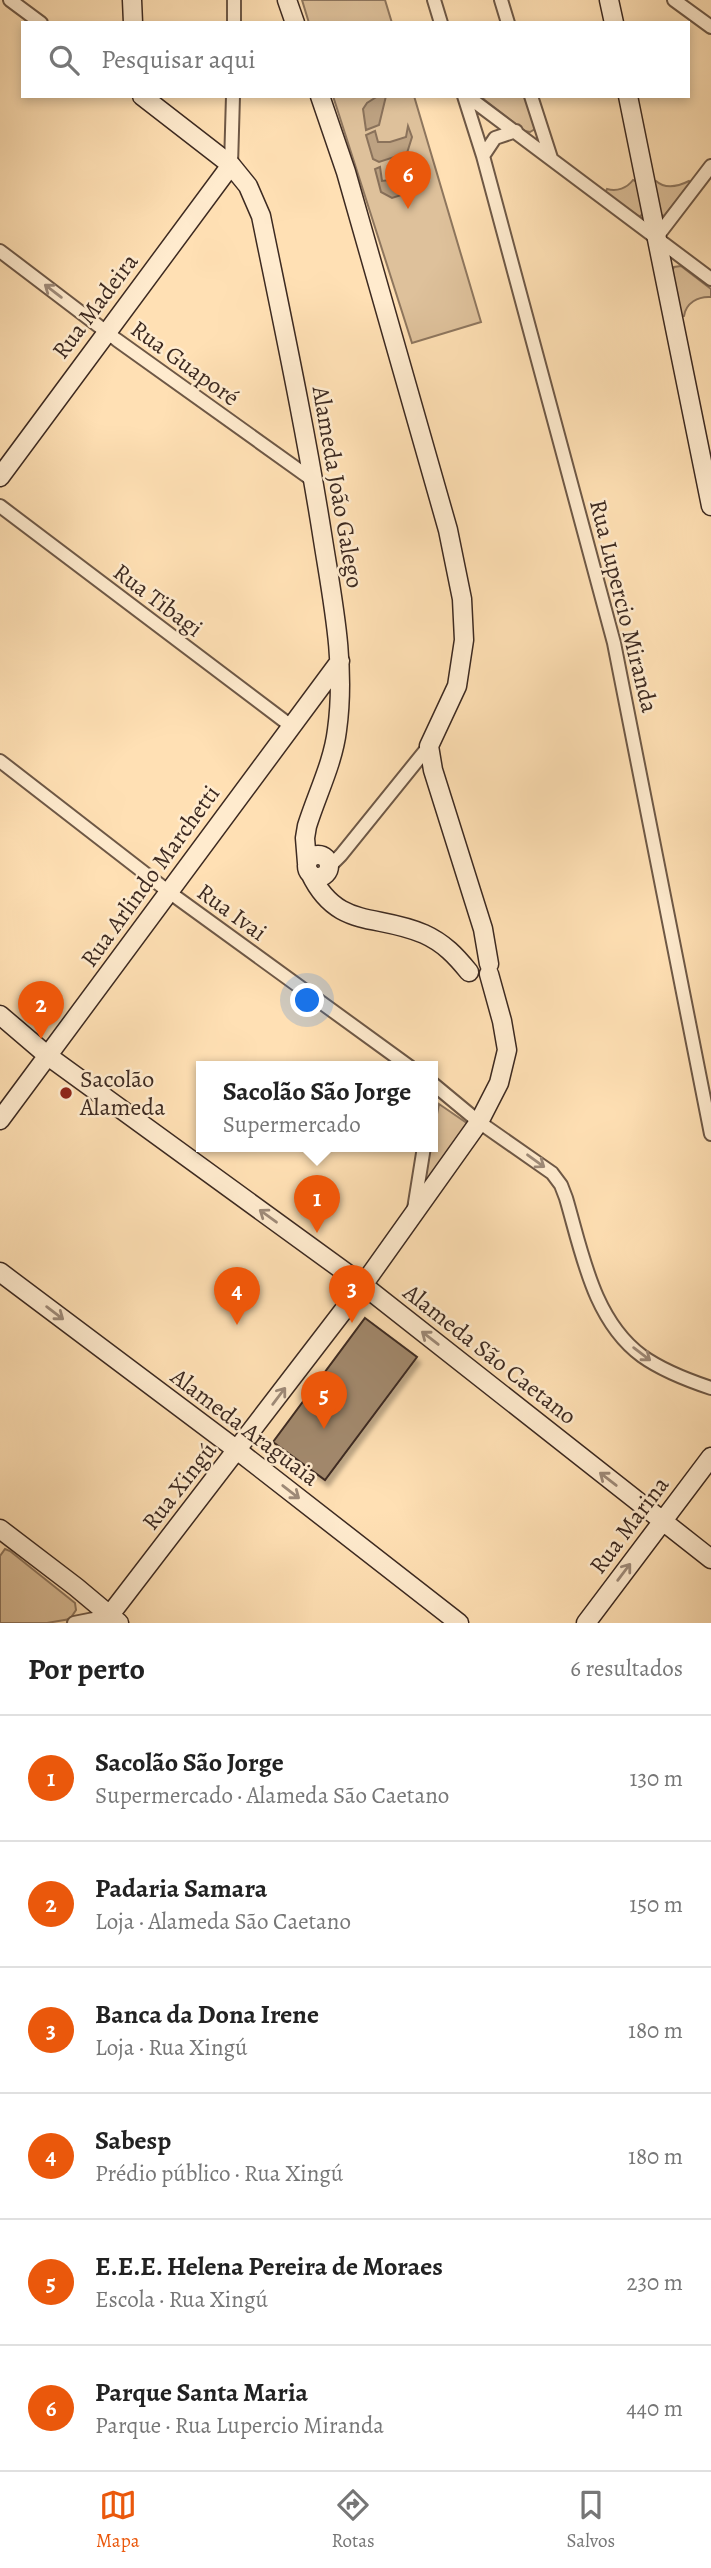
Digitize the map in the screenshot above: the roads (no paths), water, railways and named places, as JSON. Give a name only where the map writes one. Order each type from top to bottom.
[{"type":"street","points":[[10,0],[38,21]]},
{"type":"street","points":[[132,0],[133,21]]},
{"type":"street","points":[[234,0],[234,21]]},
{"type":"street","points":[[287,0],[294,21]]},
{"type":"street","points":[[434,0],[440,21]]},
{"type":"street","points":[[501,0],[507,21]]},
{"type":"street","points":[[609,0],[614,21]]},
{"type":"street","points":[[674,0],[711,26]]},
{"type":"street","name":"Alameda João Galego","points":[[142,98],[231,165],[248,186],[261,216],[314,481],[333,594],[340,661],[337,732],[305,838],[320,864]]},
{"type":"street","points":[[231,165],[233,98]]},
{"type":"street","points":[[321,98],[349,186],[448,530],[459,577],[464,618],[462,662],[449,707],[429,746],[345,850],[320,864],[324,898],[342,911],[364,919],[420,932],[479,968]]},
{"type":"street","name":"Rua Lupercio Miranda","points":[[467,98],[614,643],[711,1134]]},
{"type":"street","points":[[469,98],[711,279]]},
{"type":"street","points":[[532,98],[551,158]]},
{"type":"street","points":[[628,98],[711,506]]},
{"type":"street","points":[[483,156],[495,138],[516,131]]},
{"type":"street","name":"Rua Madeira","points":[[0,477],[231,165]]},
{"type":"street","points":[[656,238],[711,166]]},
{"type":"street","name":"Rua Guaporé","points":[[0,251],[106,332],[314,481]]},
{"type":"street","name":"Rua Tibagi","points":[[0,506],[291,726]]},
{"type":"street","name":"Rua Arlindo Marchetti","points":[[0,1120],[340,661]]},
{"type":"street","points":[[429,746],[433,770],[483,929],[479,968],[502,1021],[507,1050],[499,1083],[480,1122]]},
{"type":"street","name":"Rua Ivai","points":[[0,761],[169,892],[402,1061]]},
{"type":"street","name":"Alameda São Caetano","points":[[0,1015],[48,1056],[363,1285],[711,1559]]},
{"type":"street","points":[[438,1091],[552,1173],[561,1185],[596,1294],[606,1316],[622,1338],[642,1356],[677,1376],[711,1388]]},
{"type":"street","name":"Rua Xingú","points":[[114,1619],[237,1450],[363,1285],[480,1122]]},
{"type":"street","name":"Rua Xingú","points":[[412,1218],[423,1152]]},
{"type":"street","name":"Alameda Araguaia","points":[[0,1272],[237,1450],[459,1623]]},
{"type":"street","name":"Rua Marina","points":[[586,1623],[711,1457]]},
{"type":"street","points":[[0,1530],[114,1619]]},
{"type":"street","points":[[74,1623],[114,1619]]},
{"type":"place","name":"Parque Santa Maria","points":[[408,209]]},
{"type":"place","name":"Padaria Samara","points":[[41,1039]]},
{"type":"place","name":"Sacolão Alameda","points":[[66,1093]]},
{"type":"place","name":"Sacolão São Jorge","points":[[317,1233]]},
{"type":"place","name":"Banca da Dona Irene","points":[[352,1323]]},
{"type":"place","name":"Sabesp","points":[[237,1325]]},
{"type":"place","name":"E.E.E. Helena Pereira de Moraes","points":[[324,1429]]}]
